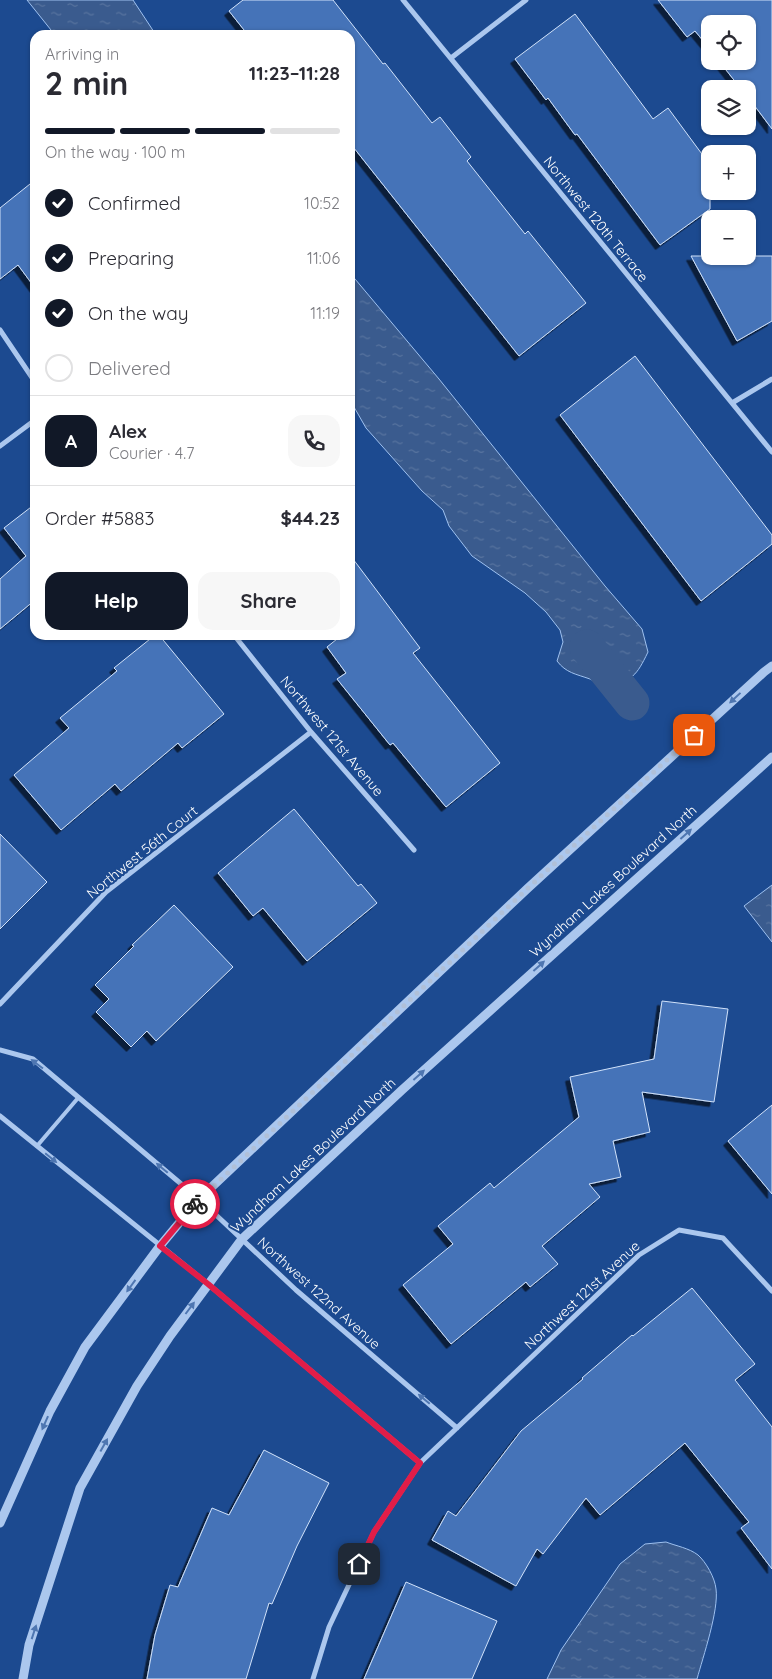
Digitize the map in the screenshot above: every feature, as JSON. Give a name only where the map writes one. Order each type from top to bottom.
[{"type":"street","name":"Northwest 120th Terrace","points":[[403,0],[772,452]]},
{"type":"street","points":[[450,58],[526,0]]},
{"type":"street","points":[[0,330],[30,375]]},
{"type":"street","points":[[732,403],[772,379]]},
{"type":"street","points":[[0,446],[30,424]]},
{"type":"street","name":"Northwest 121st Avenue","points":[[238,640],[311,732],[414,850]]},
{"type":"street","points":[[0,1523],[50,1411],[85,1347],[160,1246],[199,1199],[528,888],[772,666]]},
{"type":"street","name":"Northwest 56th Court","points":[[0,1004],[106,892],[311,732]]},
{"type":"street","name":"Wyndham Lakes Boulevard North","points":[[23,1679],[29,1645],[80,1488],[137,1386],[170,1336],[242,1239],[409,1083],[772,757]]},
{"type":"street","name":"Northwest 122nd Avenue","points":[[0,1050],[33,1059],[199,1199],[296,1290],[457,1428]]},
{"type":"street","points":[[0,1116],[208,1284],[420,1463]]},
{"type":"street","name":"Northwest 121st Avenue","points":[[313,1679],[329,1627],[374,1532],[420,1463],[639,1255],[679,1230],[723,1238],[772,1291]]},
{"type":"lane","points":[[37,1146],[78,1098]]},
{"type":"water","points":[[27,0],[133,0],[153,30],[51,30]]},
{"type":"water","points":[[355,279],[439,379],[605,586],[642,629],[648,652],[637,672],[608,690],[590,679],[568,671],[560,665],[557,661],[563,642],[560,630],[546,612],[525,593],[472,556],[449,526],[443,510],[422,491],[366,428],[355,409]]},
{"type":"water","points":[[772,885],[772,942],[744,906]]},
{"type":"water","points":[[666,1542],[698,1555],[710,1570],[714,1580],[716,1598],[713,1621],[697,1679],[547,1679],[561,1650],[620,1564],[645,1544]]},
{"type":"building","points":[[243,0],[333,0],[432,123],[440,117],[471,157],[467,161],[525,234],[528,231],[586,303],[519,356],[355,149],[355,30],[244,30],[229,11]]},
{"type":"building","points":[[658,0],[772,0],[772,129],[756,108],[756,80],[734,80],[726,70],[756,70],[756,15],[701,15],[701,38],[695,31],[687,37]]},
{"type":"building","points":[[575,14],[653,119],[668,108],[701,153],[701,200],[710,200],[710,209],[701,210],[701,215],[660,245],[577,134],[575,135],[548,98],[546,100],[515,59]]},
{"type":"building","points":[[30,184],[30,281],[18,265],[0,279],[0,208]]},
{"type":"building","points":[[691,256],[701,256],[701,265],[756,265],[756,256],[772,256],[772,321],[737,341]]},
{"type":"building","points":[[635,356],[772,535],[772,544],[701,601],[560,415]]},
{"type":"building","points":[[30,508],[30,604],[0,629],[0,579],[26,556],[4,528]]},
{"type":"building","points":[[355,562],[420,648],[413,653],[500,763],[446,807],[393,743],[390,745],[337,679],[346,673],[327,647],[336,640],[355,640]]},
{"type":"building","points":[[149,640],[163,640],[224,714],[182,748],[178,743],[121,791],[115,784],[61,830],[14,775],[69,728],[60,718],[117,671],[114,668]]},
{"type":"building","points":[[294,809],[358,886],[361,884],[377,903],[307,961],[263,908],[253,916],[218,873]]},
{"type":"building","points":[[0,834],[47,882],[0,929]]},
{"type":"building","points":[[174,905],[233,967],[156,1041],[147,1031],[131,1047],[96,1012],[109,999],[95,985],[134,946],[132,945]]},
{"type":"building","points":[[662,1001],[728,1009],[714,1102],[642,1092],[650,1132],[613,1141],[621,1177],[589,1184],[600,1197],[542,1246],[558,1264],[530,1287],[526,1282],[451,1344],[403,1285],[453,1244],[438,1226],[490,1183],[494,1188],[579,1117],[570,1077],[654,1059]]},
{"type":"building","points":[[772,1105],[772,1194],[728,1141]]},
{"type":"building","points":[[692,1288],[755,1364],[735,1380],[772,1427],[772,1569],[741,1528],[749,1522],[685,1443],[600,1515],[586,1498],[543,1554],[537,1549],[516,1586],[432,1540],[448,1511],[456,1516],[521,1431],[632,1335]]},
{"type":"building","points":[[264,1450],[329,1483],[297,1546],[272,1604],[269,1603],[246,1679],[147,1679],[155,1635],[170,1585],[178,1587],[212,1508],[229,1515]]},
{"type":"building","points":[[406,1582],[497,1621],[472,1679],[364,1679]]},
{"type":"waterway","points":[[587,647],[632,703]]},
{"type":"way so far","points":[[195,1204],[528,888],[694,735]]},
{"type":"route","points":[[195,1204],[160,1246],[208,1284],[420,1463],[374,1532],[359,1564]]}]
